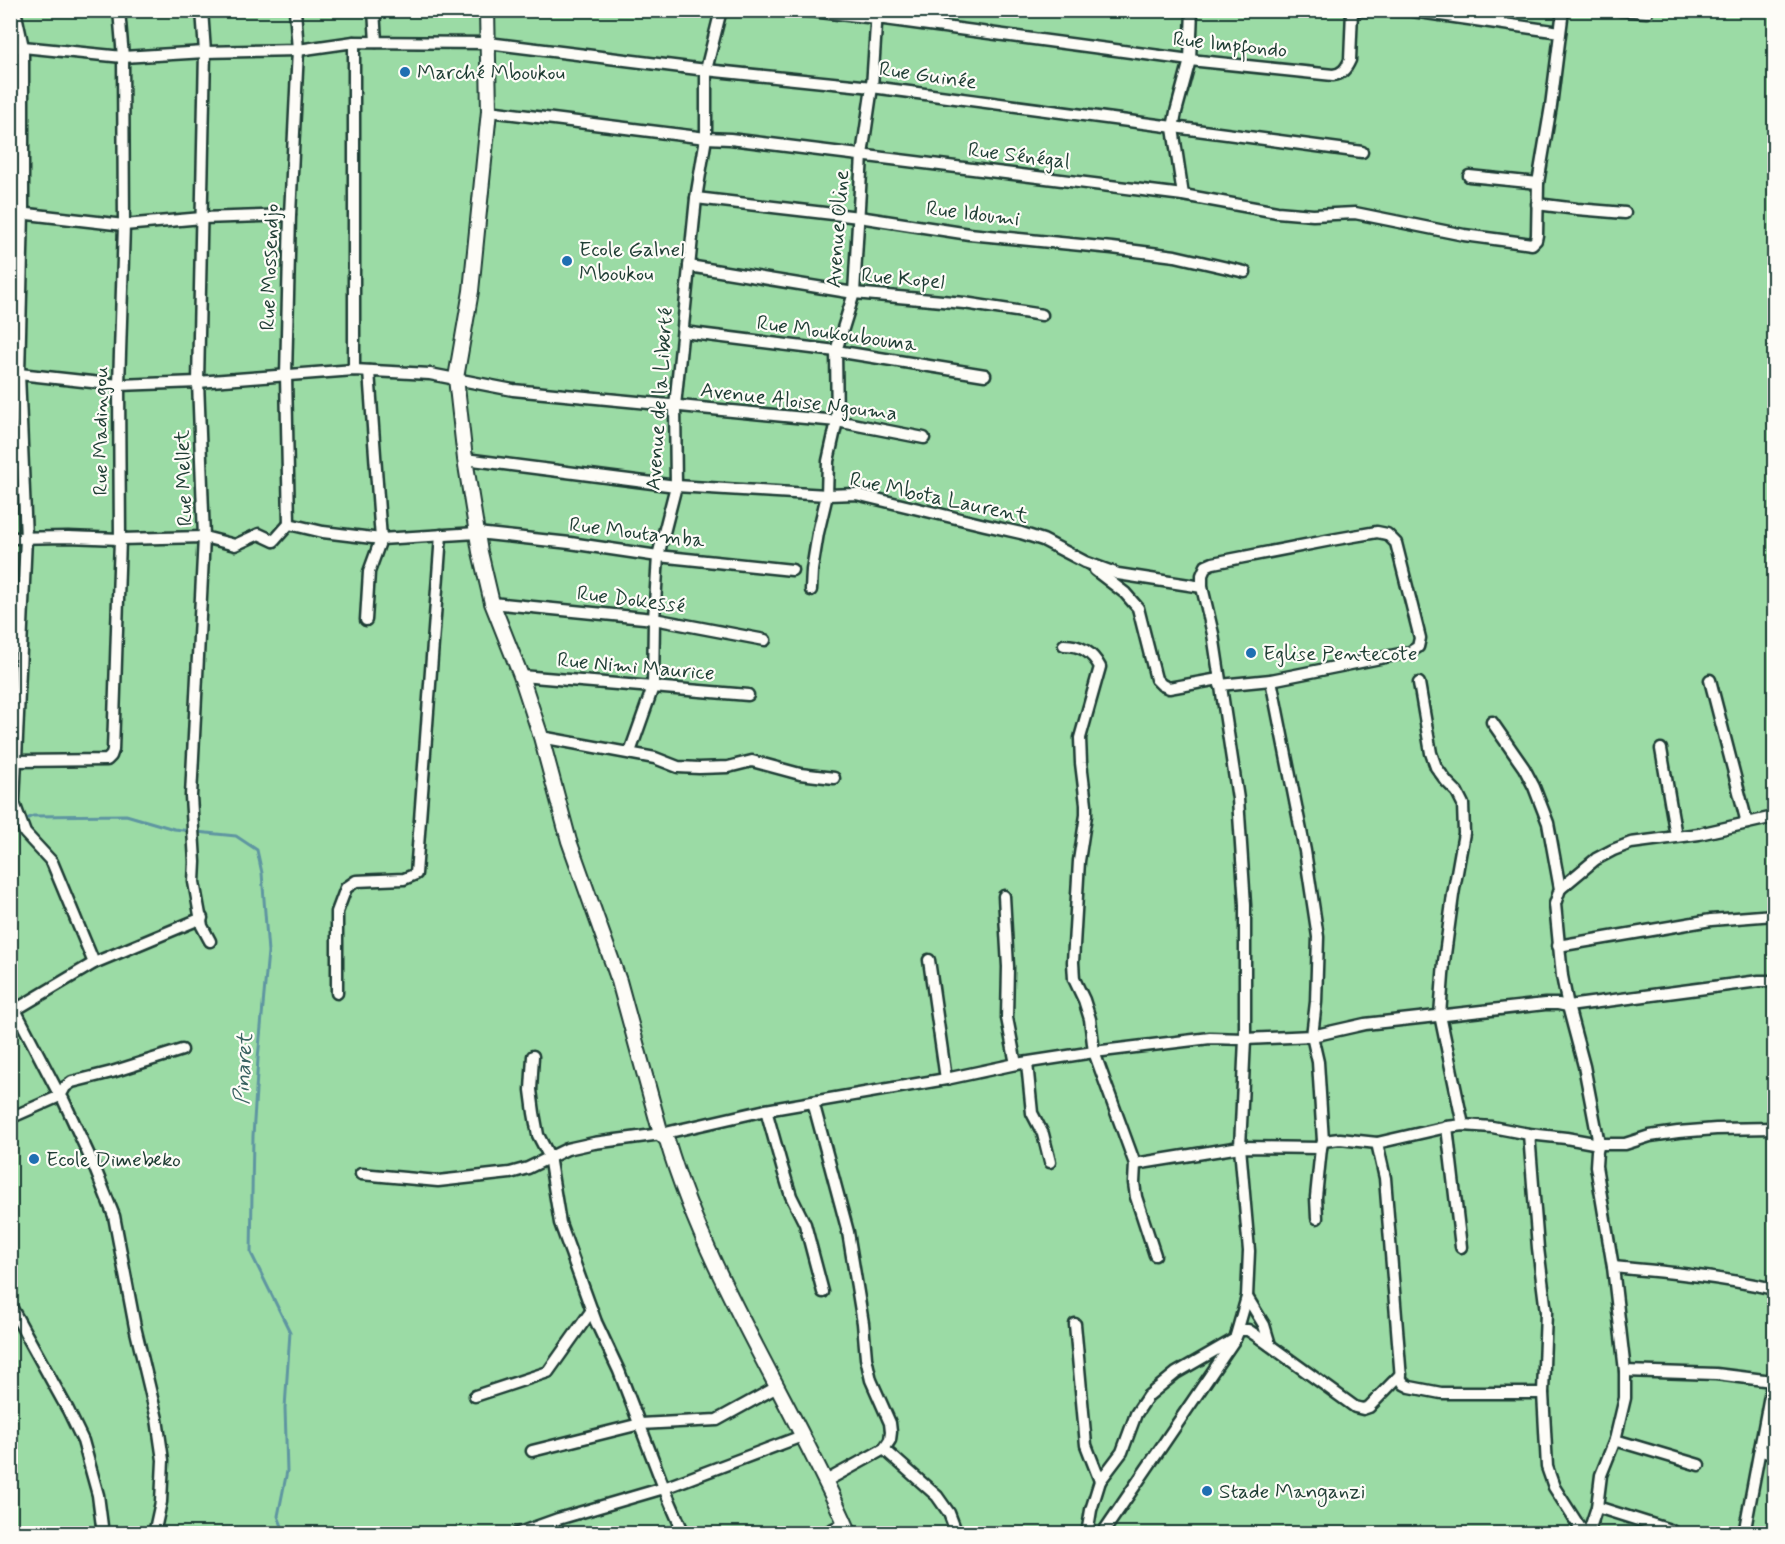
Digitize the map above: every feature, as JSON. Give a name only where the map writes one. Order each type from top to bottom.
[{"type":"main road","points":[[489,14],[489,111],[471,291],[456,378],[465,459],[480,552],[492,603],[521,676],[541,737],[569,841],[619,981],[661,1134],[667,1140],[683,1190],[721,1276],[826,1480],[848,1528]]},
{"type":"street","points":[[15,10],[23,47],[23,212],[15,374],[26,538],[14,803],[26,833],[52,862],[94,963]]},
{"type":"street","name":"Rue Madingou","points":[[16,761],[107,760],[111,756],[120,539],[119,385],[124,225],[123,57],[119,10]]},
{"type":"street","name":"Rue Mellet","points":[[202,10],[205,52],[198,382],[204,537],[191,796],[194,882],[202,926],[210,941]]},
{"type":"street","name":"Rue Mossendjo","points":[[289,524],[286,375],[290,215],[298,50],[295,10]]},
{"type":"street","points":[[374,10],[376,42]]},
{"type":"street","name":"Avenue de la Liberté","points":[[630,752],[653,687],[657,555],[676,486],[675,406],[696,198],[706,138],[706,70],[721,10]]},
{"type":"street","name":"Rue Impfondo","points":[[800,10],[877,14],[1190,60],[1333,75],[1347,68],[1350,60],[1352,11]]},
{"type":"street","points":[[1183,195],[1173,128],[1190,60],[1192,10]]},
{"type":"street","points":[[1563,10],[1537,204],[1624,213]]},
{"type":"street","points":[[1620,10],[1647,12]]},
{"type":"street","points":[[1352,11],[1412,11],[1560,32]]},
{"type":"street","name":"Avenue Oline","points":[[811,590],[818,534],[827,495],[828,461],[837,421],[836,351],[854,293],[862,155],[872,87],[877,14]]},
{"type":"street","points":[[354,42],[354,370]]},
{"type":"street","name":"Rue Guinée","points":[[10,47],[123,57],[298,50],[354,42],[488,43],[706,70],[872,87],[1362,152]]},
{"type":"street","name":"Rue Sénégal","points":[[489,111],[1183,195],[1277,212],[1313,215],[1355,213],[1464,235],[1525,244],[1532,244],[1536,240],[1537,204]]},
{"type":"street","points":[[1469,176],[1538,183]]},
{"type":"street","name":"Rue Idoumi","points":[[696,198],[859,217],[969,234],[1175,256],[1245,272]]},
{"type":"street","points":[[10,212],[124,225],[202,218],[290,215]]},
{"type":"street","name":"Rue Kopel","points":[[689,266],[854,293],[964,303],[1042,315]]},
{"type":"street","name":"Rue Moukoubouma","points":[[683,332],[836,351],[985,375]]},
{"type":"street","name":"Avenue Aloise Ngouma","points":[[15,374],[119,385],[198,382],[354,370],[430,374],[513,390],[837,421],[924,438]]},
{"type":"street","points":[[366,620],[369,572],[381,539],[369,371]]},
{"type":"street","name":"Rue Mbota Laurent","points":[[465,459],[676,486],[827,495],[856,494],[1022,533],[1043,540],[1085,562],[1118,574],[1202,587]]},
{"type":"street","points":[[10,538],[204,537],[235,545],[259,534],[274,541],[289,524]]},
{"type":"street","name":"Rue Moutamba","points":[[289,524],[323,532],[381,539],[477,533],[792,570]]},
{"type":"street","points":[[1085,562],[1125,593],[1138,608],[1156,679],[1169,688],[1220,682],[1271,680],[1410,652],[1418,647],[1420,638],[1396,543],[1386,534],[1377,532],[1213,563],[1206,566],[1202,575],[1202,587],[1213,634],[1220,682],[1240,824],[1245,905],[1245,1040],[1240,1147],[1249,1251],[1247,1297],[1234,1339],[1176,1373],[1148,1396],[1136,1414],[1122,1452],[1100,1481],[1087,1533]]},
{"type":"street","points":[[337,993],[337,912],[346,888],[356,881],[404,879],[416,874],[441,535]]},
{"type":"street","name":"Rue Dokessé","points":[[492,603],[654,620],[765,640]]},
{"type":"street","points":[[1064,645],[1074,645],[1085,650],[1096,659],[1100,667],[1080,738],[1086,815],[1078,861],[1074,979],[1090,1019],[1094,1052],[1135,1164],[1136,1197],[1155,1255]]},
{"type":"street","name":"Rue Nimi Maurice","points":[[521,676],[748,695]]},
{"type":"street","points":[[1271,680],[1305,851],[1318,937],[1316,1002],[1312,1036],[1318,1062],[1322,1144],[1316,1197],[1317,1218]]},
{"type":"street","points":[[1710,680],[1747,823]]},
{"type":"street","points":[[1419,683],[1431,753],[1436,767],[1458,792],[1463,804],[1464,833],[1444,962],[1440,1015],[1463,1125]]},
{"type":"street","points":[[1492,722],[1524,768],[1548,823],[1560,889],[1555,904],[1558,946],[1568,1006],[1584,1066],[1599,1144],[1596,1166],[1612,1267],[1625,1371],[1625,1398],[1615,1440],[1601,1475],[1596,1507],[1586,1533]]},
{"type":"street","points":[[541,737],[630,752],[678,766],[728,767],[753,761],[800,774],[834,778]]},
{"type":"street","points":[[1661,749],[1677,836]]},
{"type":"street","points":[[1560,889],[1613,849],[1642,840],[1699,834],[1774,817]]},
{"type":"street","points":[[1004,896],[1008,967],[1007,1018],[1022,1064],[1032,1113],[1043,1134],[1050,1162]]},
{"type":"street","points":[[1558,946],[1711,920],[1774,915]]},
{"type":"street","points":[[13,1012],[94,963],[202,918]]},
{"type":"street","points":[[929,960],[946,1078]]},
{"type":"street","points":[[361,1174],[438,1181],[510,1173],[528,1168],[567,1149],[594,1143],[661,1134],[766,1110],[1094,1052],[1210,1038],[1245,1040],[1312,1036],[1365,1024],[1440,1015],[1545,1004],[1568,1006],[1773,983]]},
{"type":"street","points":[[10,1000],[13,1012],[63,1099],[114,1216],[135,1327],[157,1419],[163,1460],[161,1502],[154,1533]]},
{"type":"street","points":[[10,1118],[60,1096],[64,1087],[72,1082],[182,1050]]},
{"type":"street","points":[[533,1056],[531,1090],[534,1113],[538,1135],[549,1156],[560,1223],[592,1310],[684,1533]]},
{"type":"street","points":[[813,1102],[848,1232],[871,1380],[890,1423],[891,1432],[890,1440],[884,1449],[826,1480]]},
{"type":"street","points":[[766,1110],[791,1196],[805,1224],[823,1292]]},
{"type":"street","points":[[1135,1164],[1240,1147],[1322,1144],[1340,1139],[1377,1143],[1463,1125],[1492,1127],[1599,1144],[1625,1144],[1650,1136],[1678,1132],[1774,1128]]},
{"type":"street","points":[[1447,1127],[1461,1247]]},
{"type":"street","points":[[1530,1134],[1538,1248],[1546,1312],[1543,1393],[1547,1467],[1554,1486],[1586,1533]]},
{"type":"street","points":[[1377,1143],[1385,1178],[1401,1374],[1404,1384],[1441,1393],[1543,1393]]},
{"type":"street","points":[[1612,1267],[1696,1275],[1774,1289]]},
{"type":"street","points":[[1247,1297],[1264,1325],[1270,1346]]},
{"type":"street","points":[[10,1305],[83,1441],[98,1495],[103,1533]]},
{"type":"street","points":[[475,1396],[548,1372],[592,1310]]},
{"type":"street","points":[[1075,1324],[1086,1445],[1100,1481]]},
{"type":"street","points":[[1102,1533],[1239,1330],[1248,1330],[1355,1407],[1363,1409],[1370,1407],[1401,1374]]},
{"type":"street","points":[[1625,1371],[1773,1377],[1744,1533]]},
{"type":"street","points":[[532,1451],[640,1424],[717,1420],[777,1387]]},
{"type":"street","points":[[516,1533],[664,1488],[802,1436]]},
{"type":"street","points":[[1615,1440],[1699,1465]]},
{"type":"street","points":[[884,1449],[937,1497],[949,1513],[957,1533]]},
{"type":"street","points":[[1760,1450],[1774,1455]]},
{"type":"street","points":[[1596,1507],[1676,1533]]},
{"type":"street","points":[[824,1533],[848,1528]]},
{"type":"green space","points":[[10,11],[1774,11],[1774,1533],[11,1533]]},
{"type":"waterway","name":"Pinaret","points":[[24,820],[33,816],[126,815],[174,829],[191,831]]},
{"type":"waterway","name":"Pinaret","points":[[10,823],[18,822]]},
{"type":"waterway","name":"Pinaret","points":[[197,832],[236,836],[257,850],[262,873],[268,952],[253,1136],[251,1253],[290,1332],[285,1408],[287,1471],[278,1516],[285,1534]]},
{"type":"place","name":"Marché Mboukou","points":[[405,72]]},
{"type":"place","name":"Ecole Galnel Mboukou","points":[[567,261]]},
{"type":"place","name":"Eglise Pentecote","points":[[1251,653]]},
{"type":"place","name":"Ecole Dimebeko","points":[[34,1159]]},
{"type":"place","name":"Stade Manganzi","points":[[1207,1491]]}]
